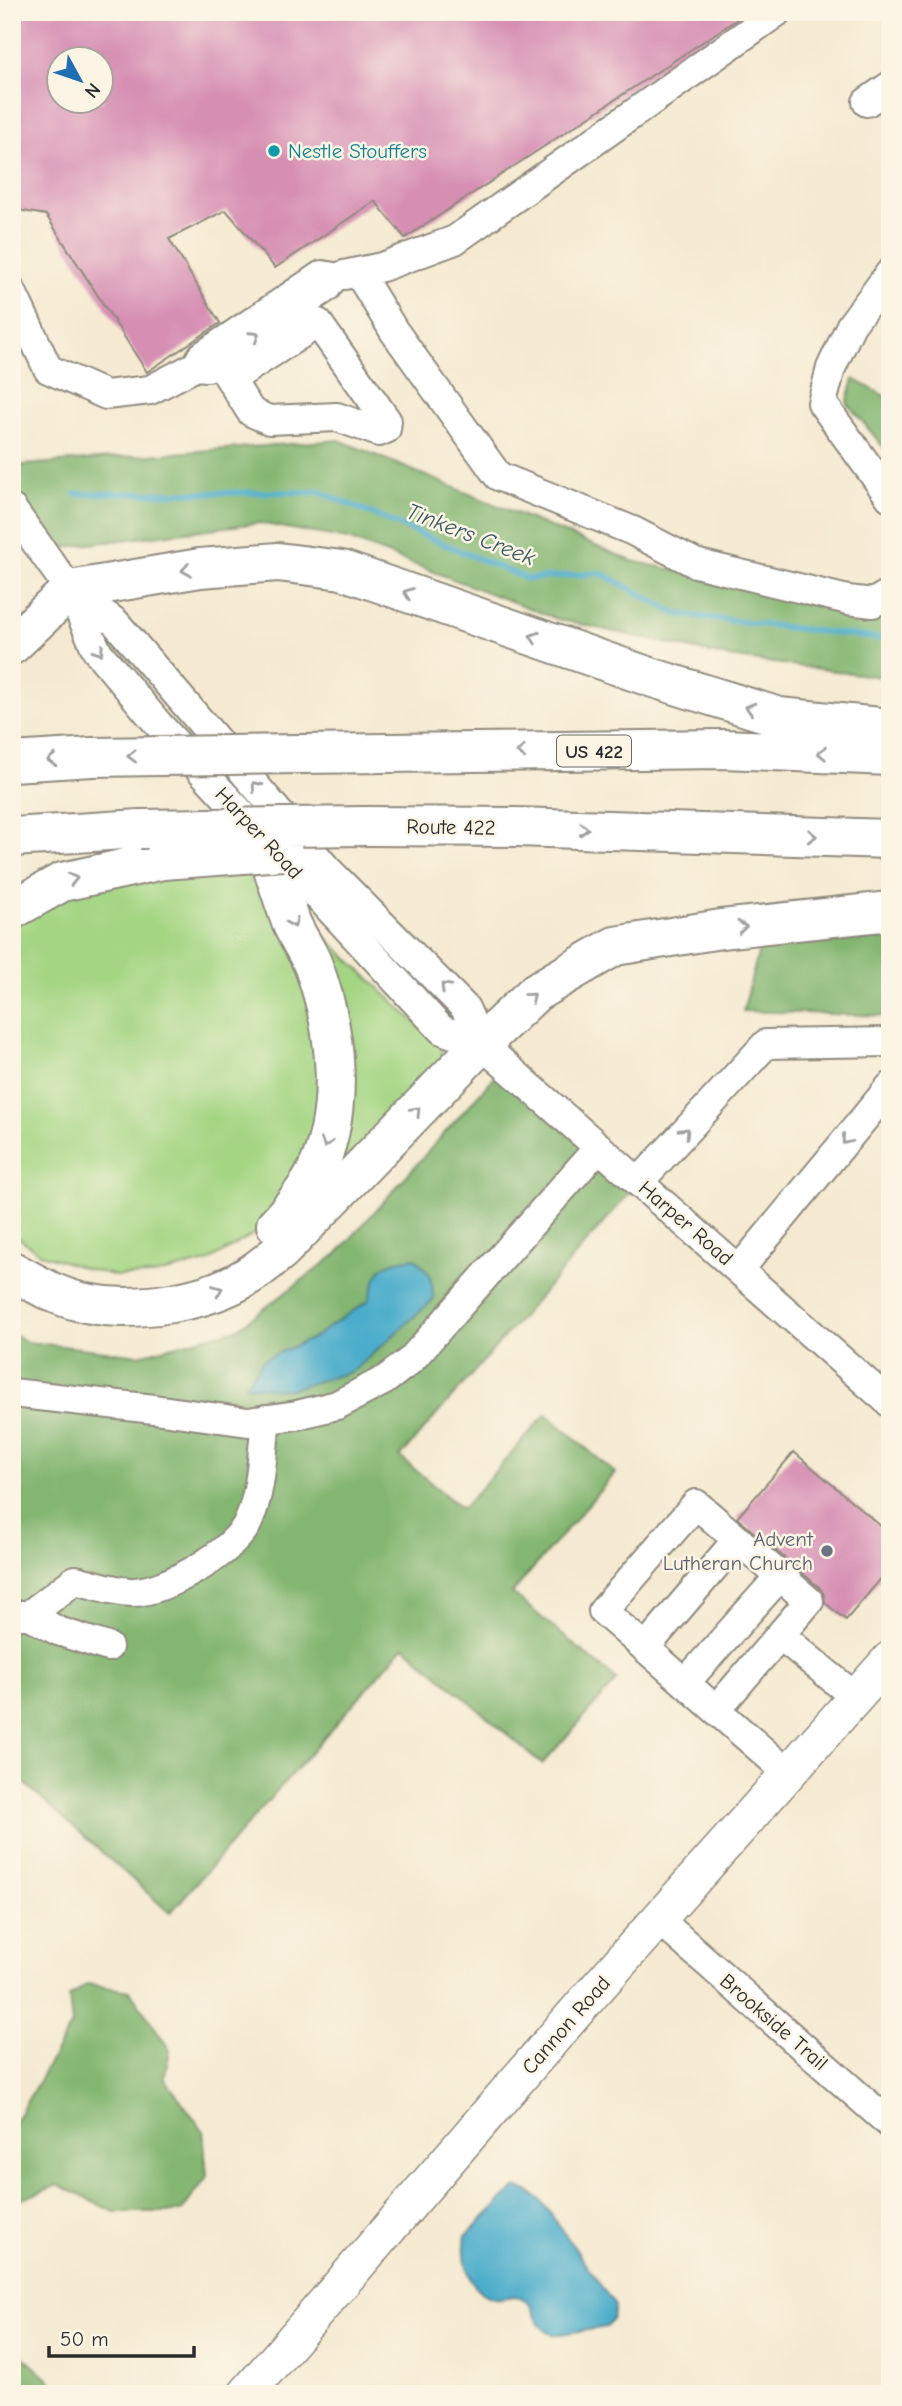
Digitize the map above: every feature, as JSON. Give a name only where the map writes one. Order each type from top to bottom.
[{"type":"highway","points":[[12,645],[70,590],[200,568],[278,562],[342,570],[650,677],[779,717],[890,728]]},
{"type":"highway","name":"US 422","points":[[12,762],[92,757],[723,749],[890,756]]},
{"type":"highway","name":"Route 422","points":[[375,835],[516,827],[890,839]]},
{"type":"highway","points":[[12,837],[140,829],[375,835]]},
{"type":"highway","points":[[12,910],[62,882],[163,860],[375,835]]},
{"type":"highway","points":[[12,1247],[30,1261],[72,1276],[118,1286],[183,1276],[231,1258],[265,1237],[294,1205],[314,1175],[328,1142],[335,1082],[328,1013],[312,964],[292,925],[262,836]]},
{"type":"highway","points":[[12,1271],[45,1290],[86,1303],[128,1307],[182,1301],[216,1292],[248,1276],[282,1250],[481,1044],[536,992],[614,946],[721,929],[890,911]]},
{"type":"main road","name":"Cannon Road","points":[[246,2394],[658,1919],[890,1659]]},
{"type":"street","points":[[215,368],[346,274],[382,267],[455,240],[777,12]]},
{"type":"street","points":[[890,273],[851,325],[831,368],[822,403],[890,496]]},
{"type":"street","points":[[346,274],[394,331],[498,476],[633,531],[695,563],[848,600],[873,603],[890,593]]},
{"type":"street","points":[[12,292],[48,369],[106,395],[150,390],[215,368],[318,323],[387,421],[386,429],[379,432],[337,417],[268,420],[251,412],[215,368]]},
{"type":"street","name":"Harper Road","points":[[12,509],[70,590],[97,652],[159,725],[442,1030],[481,1044],[890,1403]]},
{"type":"street","name":"Harper Road","points":[[70,590],[115,622],[327,869],[465,1008],[481,1044]]},
{"type":"street","points":[[639,1182],[766,1044],[890,1042]]},
{"type":"street","points":[[739,1270],[890,1087]]},
{"type":"street","points":[[12,1394],[248,1422],[297,1415],[337,1405],[384,1380],[411,1360],[599,1147]]},
{"type":"street","points":[[20,1615],[75,1580],[122,1592],[137,1592],[163,1586],[216,1556],[249,1523],[259,1485],[266,1419]]},
{"type":"street","points":[[716,1710],[809,1601],[696,1504],[603,1611],[685,1684],[788,1773]]},
{"type":"street","points":[[645,1648],[737,1539]]},
{"type":"street","points":[[685,1684],[780,1576]]},
{"type":"street","points":[[20,1615],[107,1647]]},
{"type":"street","points":[[780,1635],[855,1697]]},
{"type":"street","name":"Brookside Trail","points":[[658,1919],[890,2124]]},
{"type":"green space","points":[[854,379],[890,399],[890,455],[847,403]]},
{"type":"green space","points":[[339,440],[632,561],[890,616],[890,678],[728,657],[557,619],[348,539],[258,523],[42,550],[12,509],[12,466]]},
{"type":"green space","points":[[242,866],[281,922],[306,967],[325,1090],[290,1198],[257,1232],[207,1262],[153,1275],[116,1276],[41,1254],[12,1233],[12,925],[84,888]]},
{"type":"green space","points":[[320,932],[441,1047],[443,1062],[335,1187],[312,938]]},
{"type":"green space","points":[[890,938],[890,1016],[743,1011],[760,946]]},
{"type":"green space","points":[[505,1065],[639,1182],[400,1457],[462,1509],[546,1414],[615,1473],[512,1593],[617,1680],[542,1764],[404,1646],[170,1913],[12,1772],[12,1333],[27,1342],[140,1355],[237,1329],[337,1254]]},
{"type":"green space","points":[[87,1984],[130,1991],[170,2050],[164,2078],[203,2130],[207,2177],[181,2212],[115,2212],[58,2185],[12,2203],[12,2127],[72,2024],[69,1997]]},
{"type":"green space","points":[[12,2347],[65,2394],[12,2394]]},
{"type":"water","points":[[416,1258],[430,1275],[434,1299],[353,1371],[287,1390],[245,1385],[264,1359],[313,1338],[369,1300],[379,1273],[388,1264]]},
{"type":"water","points":[[516,2187],[541,2200],[615,2306],[613,2318],[607,2327],[553,2335],[540,2324],[531,2307],[522,2298],[486,2295],[473,2282],[466,2264],[466,2235]]},
{"type":"building","name":"Nestle Stouffers","points":[[12,12],[748,12],[405,238],[375,201],[275,268],[226,210],[169,239],[220,323],[147,372],[46,215],[12,209]]},
{"type":"building","name":"Advent Lutheran Church","points":[[794,1452],[890,1534],[890,1568],[846,1620],[825,1603],[820,1588],[737,1518]]},
{"type":"waterway","name":"Tinkers Creek","points":[[76,494],[320,492],[527,579],[601,573],[677,614],[890,640]]},
{"type":"place","name":"Nestle Stouffers","points":[[274,151]]},
{"type":"place","name":"Advent Lutheran Church","points":[[827,1551]]}]
